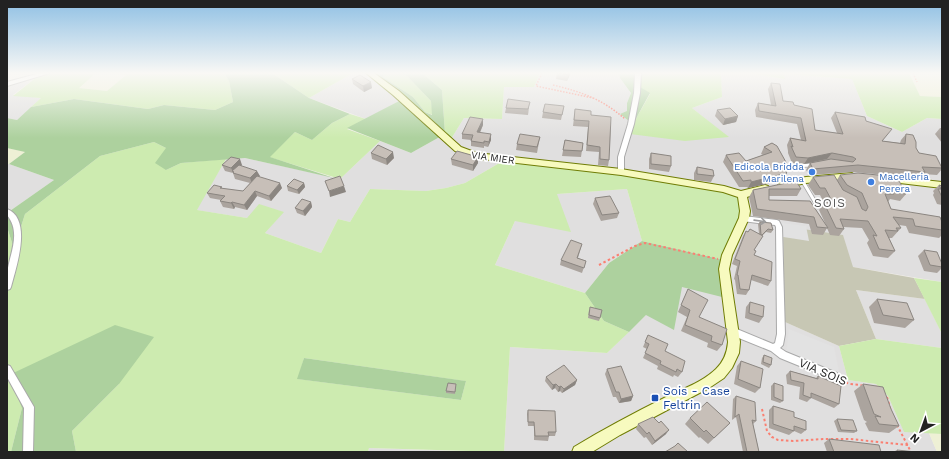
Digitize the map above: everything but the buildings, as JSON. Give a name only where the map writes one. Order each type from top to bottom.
[{"type":"street","name":"VIA MIER","points":[[398,94],[455,147],[476,156],[621,172],[724,188],[742,195]]},
{"type":"street","points":[[621,172],[621,157],[631,124],[637,94]]},
{"type":"street","points":[[579,452],[615,430],[705,384],[720,374],[728,364],[733,354],[732,331],[725,279],[725,261],[729,248],[744,219],[745,211],[742,195],[748,192],[802,180],[830,181],[861,176]]},
{"type":"street","points":[[874,178],[942,184]]},
{"type":"street","points":[[7,211],[13,217],[17,225],[18,236],[7,287]]},
{"type":"street","points":[[744,219],[776,223],[779,227],[781,326],[780,343],[777,347],[773,348]]},
{"type":"street","name":"VIA SOIS","points":[[732,331],[773,348],[783,355],[834,376]]},
{"type":"street","points":[[7,368],[29,408],[28,452]]},
{"type":"lane","points":[[793,166],[804,167],[818,164]]},
{"type":"lane","points":[[802,180],[818,207]]},
{"type":"path","points":[[575,94],[601,100]]},
{"type":"path","points":[[586,94],[608,104],[631,124]]},
{"type":"path","points":[[599,265],[635,246],[645,243],[725,261]]},
{"type":"path","name":"VIA SOIS","points":[[834,376],[850,384],[873,385],[879,387],[883,391]]},
{"type":"path","points":[[885,395],[892,412]]},
{"type":"path","points":[[762,409],[764,427],[771,436],[786,441],[830,439],[885,442],[908,445]]},
{"type":"path","points":[[895,420],[912,452]]},
{"type":"shaded area","points":[[7,94],[41,98],[17,120],[7,118]]},
{"type":"shaded area","points":[[315,94],[394,94],[401,100],[366,119],[309,98]]},
{"type":"shaded area","points":[[504,94],[630,94],[627,103],[627,111],[728,137],[692,108],[722,97],[722,94],[858,94],[867,116],[902,132],[927,118],[942,119],[942,282],[853,267],[785,322],[839,346],[848,380],[876,384],[888,396],[904,431],[929,433],[937,452],[504,452],[510,347],[607,353],[646,315],[682,287],[728,255],[746,221],[508,158],[465,183],[446,188],[426,191],[370,189],[350,222],[338,219],[321,253],[265,233],[283,212],[247,218],[196,210],[226,159],[245,158],[340,179],[380,141],[411,153],[445,134],[451,139],[464,118],[502,119]]},
{"type":"shaded area","points":[[919,94],[942,94],[942,97],[920,96]]},
{"type":"shaded area","points":[[7,148],[25,152],[7,164]]},
{"type":"shaded area","points":[[7,164],[9,164],[54,180],[7,213]]},
{"type":"shaded area","points":[[627,189],[642,241],[609,263],[585,293],[495,265],[515,221],[557,194]]},
{"type":"shaded area","points":[[776,222],[806,226],[809,241],[777,236]]},
{"type":"shaded area","points":[[783,226],[843,235],[853,267],[914,278],[925,299],[856,290],[876,339],[839,346],[785,322]]},
{"type":"shaded area","points":[[856,290],[925,299],[942,334],[942,348],[876,339]]},
{"type":"shaded area","points":[[789,329],[834,347],[840,377],[834,376],[786,356]]},
{"type":"shaded area","points":[[929,433],[942,434],[942,452],[937,452]]},
{"type":"shaded area","points":[[369,448],[481,452],[368,452]]},
{"type":"green space","points":[[15,94],[232,94],[233,102],[215,110],[164,105],[148,109],[74,99],[31,107],[41,98],[13,96]]},
{"type":"green space","points":[[232,94],[304,94],[309,98],[350,114],[332,123],[312,140],[295,132],[270,157],[334,178],[245,158],[181,163],[166,170],[155,163],[166,148],[154,142],[100,156],[25,214],[14,249],[7,227],[7,213],[54,180],[9,164],[25,152],[7,148],[7,118],[17,120],[31,107],[74,99],[148,109],[164,105],[215,110],[233,102]]},
{"type":"green space","points":[[304,94],[315,94],[309,98]]},
{"type":"green space","points":[[395,94],[409,94],[425,112],[432,115],[431,101],[425,94],[442,94],[445,134],[411,153],[347,128],[401,100]]},
{"type":"green space","points":[[409,94],[425,94],[431,101],[433,115],[425,112]]},
{"type":"green space","points":[[442,94],[504,94],[502,119],[464,118],[451,139],[445,134]]},
{"type":"green space","points":[[630,94],[649,94],[633,124],[620,114],[627,111],[627,103]]},
{"type":"green space","points":[[650,94],[722,94],[722,97],[692,108],[729,137],[685,141],[630,134],[633,124]]},
{"type":"green space","points":[[858,94],[919,94],[920,96],[942,97],[942,119],[927,118],[902,132],[867,116]]},
{"type":"green space","points":[[350,114],[366,119],[347,129],[380,141],[340,179],[269,157],[295,132],[312,140],[332,123]]},
{"type":"green space","points":[[154,142],[166,148],[166,170],[181,163],[226,159],[197,210],[247,218],[259,204],[284,212],[265,233],[321,253],[338,219],[350,222],[370,189],[426,191],[446,188],[465,183],[508,158],[725,188],[744,197],[746,221],[728,261],[642,241],[627,189],[557,194],[571,232],[515,221],[495,265],[585,293],[604,321],[629,332],[607,353],[510,347],[504,452],[369,448],[368,452],[76,452],[72,431],[119,384],[22,408],[11,452],[7,452],[7,227],[14,249],[25,214],[100,156]],"holes":[[[304,358],[466,381],[461,400],[298,379]]]},
{"type":"green space","points":[[642,241],[728,261],[730,299],[682,287],[674,330],[646,315],[629,332],[604,321],[585,293],[609,263]]},
{"type":"green space","points":[[914,278],[942,282],[942,334]]},
{"type":"green space","points":[[115,325],[154,337],[119,384],[72,431],[76,452],[11,452],[22,408],[9,375]]},
{"type":"green space","points":[[876,339],[942,348],[942,434],[904,432],[888,396],[876,384],[848,380],[839,346]]},
{"type":"green space","points":[[304,358],[466,381],[461,400],[297,379]]},
{"type":"place","name":"Edicola Bridda Marilena","points":[[812,172]]},
{"type":"place","name":"Macelleria Perera","points":[[871,182]]},
{"type":"place","name":"Sois - Case Feltrin","points":[[655,398]]},
{"type":"district","name":"SOIS","points":[[830,203]]}]
